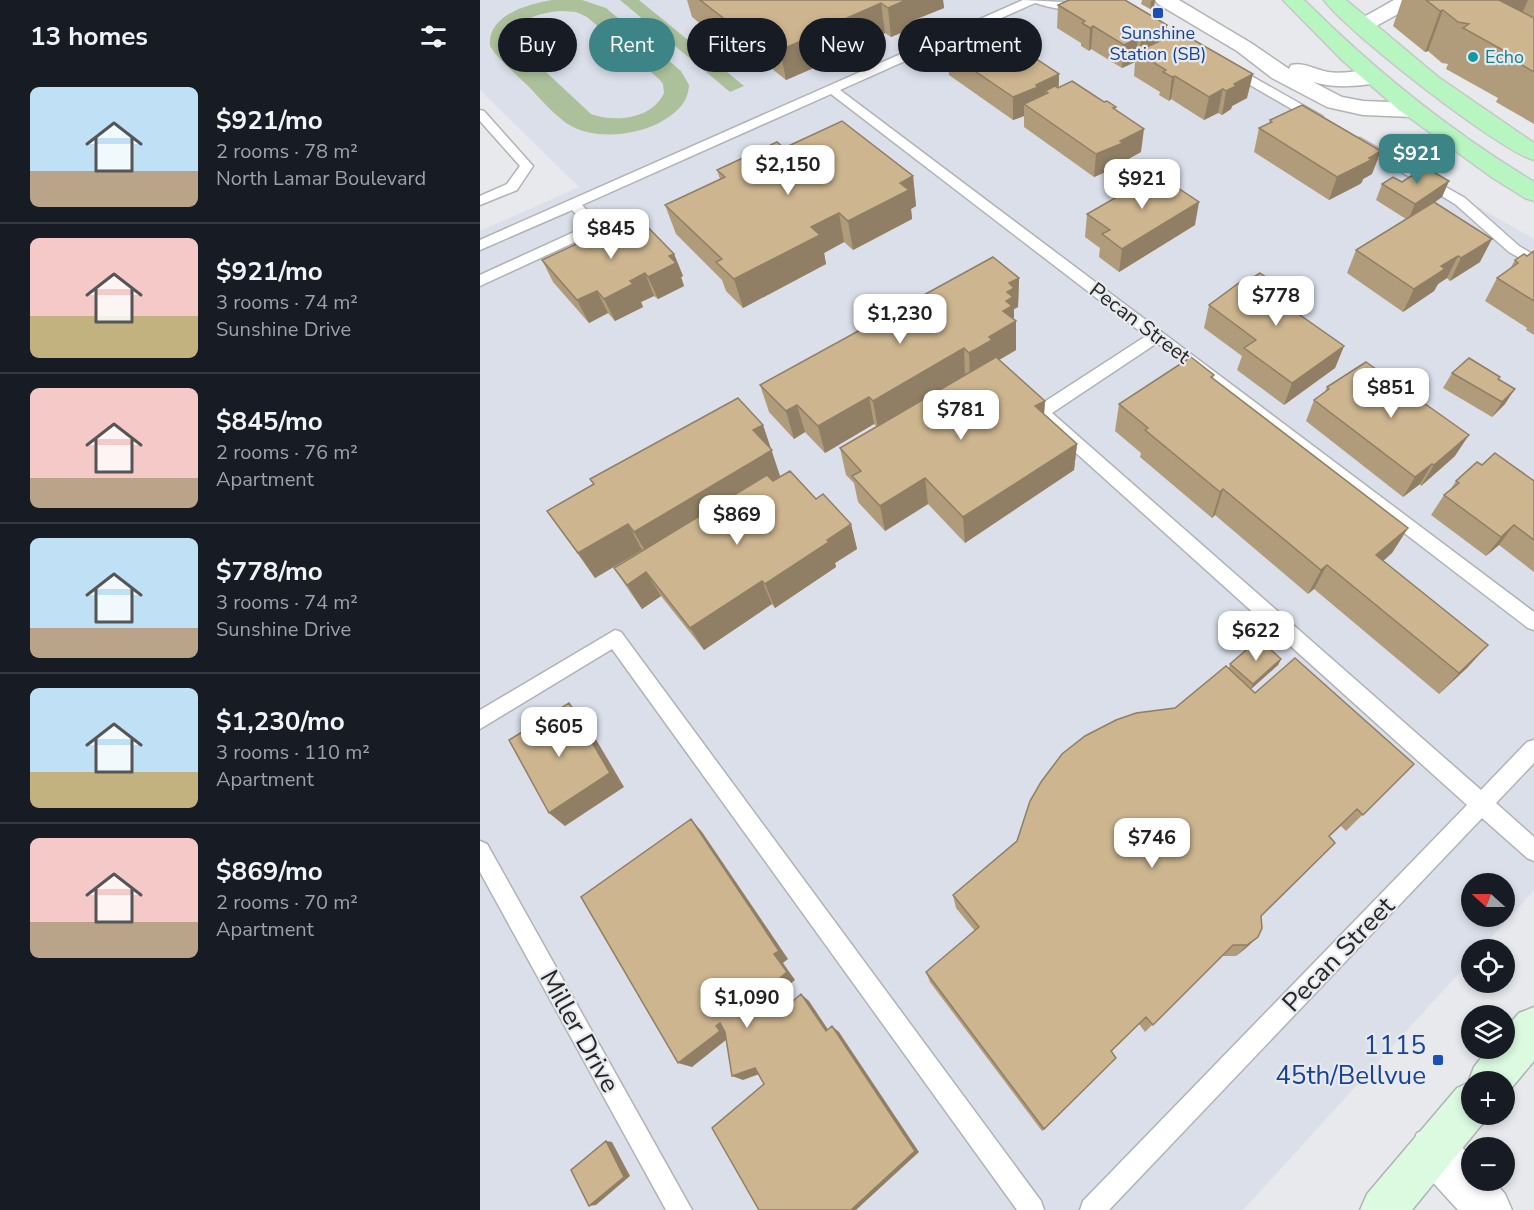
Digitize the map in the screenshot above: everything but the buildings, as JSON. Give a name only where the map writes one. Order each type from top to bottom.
[{"type":"main road","points":[[1293,0],[1372,77],[1413,110],[1497,170],[1534,193]]},
{"type":"main road","points":[[1334,0],[1364,22],[1447,96],[1534,153]]},
{"type":"main road","points":[[1372,77],[1403,82],[1447,96]]},
{"type":"main road","points":[[1498,1071],[1534,1028]]},
{"type":"main road","points":[[1383,1210],[1461,1116]]},
{"type":"street","points":[[1166,0],[1244,47],[1280,73],[1335,102],[1363,108],[1413,110]]},
{"type":"street","points":[[1364,22],[1409,0]]},
{"type":"street","points":[[1244,47],[1327,79],[1372,77]]},
{"type":"street","points":[[1433,1149],[1489,1210]]},
{"type":"lane","points":[[480,245],[1032,0]]},
{"type":"lane","points":[[1038,0],[1054,5],[1094,6]]},
{"type":"lane","points":[[1216,60],[1332,127]]},
{"type":"lane","name":"Pecan Street","points":[[832,89],[1534,622]]},
{"type":"lane","points":[[480,114],[527,166],[512,187],[480,201]]},
{"type":"lane","points":[[1352,138],[1460,201],[1514,249],[1534,261]]},
{"type":"lane","points":[[480,281],[596,227],[573,203]]},
{"type":"lane","points":[[1157,336],[1041,412],[1534,851]]},
{"type":"lane","points":[[480,720],[615,638],[1032,1210]]},
{"type":"lane","name":"Pecan Street","points":[[1092,1210],[1534,749]]},
{"type":"lane","name":"Miller Drive","points":[[480,851],[680,1210]]},
{"type":"shaded area","points":[[480,0],[1119,0],[1534,239],[1534,890],[1515,911],[1515,873],[1461,873],[1461,927],[1501,927],[1490,939],[1461,939],[1461,971],[1243,1210],[480,1210],[480,231],[579,187],[480,90]]},
{"type":"green space","points":[[552,0],[582,0],[606,8],[618,18],[589,19],[576,12],[562,11],[532,18],[504,18],[521,8]]},
{"type":"green space","points":[[620,0],[639,0],[661,18],[642,18]]},
{"type":"green space","points":[[498,23],[498,56],[490,46],[495,26]]},
{"type":"green space","points":[[675,29],[687,39],[687,56],[675,46]]},
{"type":"green space","points":[[675,66],[681,71],[689,85],[683,103],[659,123],[627,133],[604,134],[592,133],[571,126],[553,112],[513,72],[546,72],[591,114],[621,118],[632,117],[651,109],[664,93],[663,84],[651,72],[675,72]]},
{"type":"green space","points":[[706,72],[727,72],[744,86],[730,92]]},
{"type":"place","name":"Sunshine Station (SB)","points":[[1158,13]]},
{"type":"place","name":"Echo","points":[[1473,57]]},
{"type":"place","name":"1115 45th/Bellvue","points":[[1438,1060]]}]
